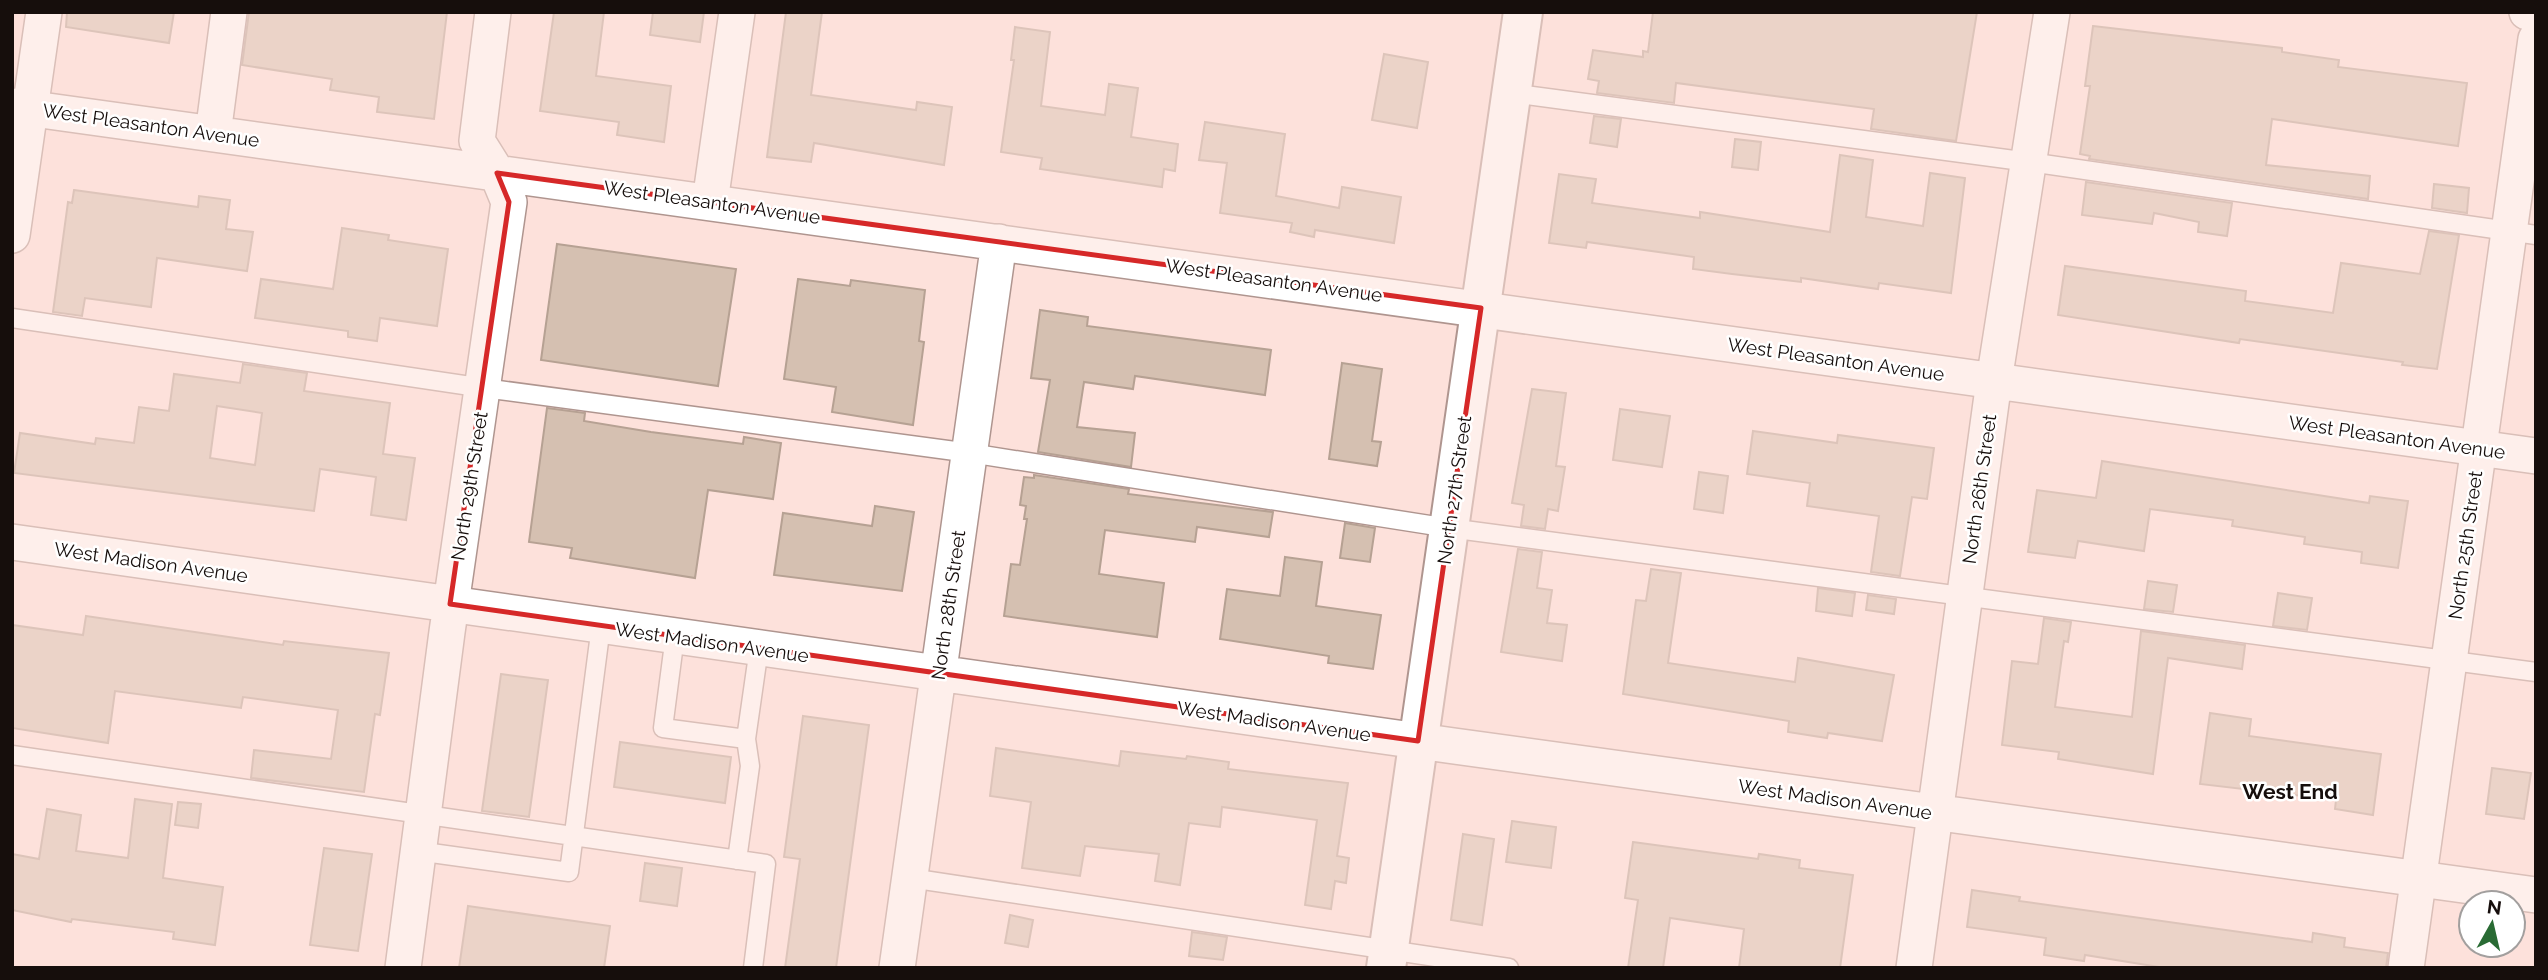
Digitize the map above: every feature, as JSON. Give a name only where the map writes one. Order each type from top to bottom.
[{"type":"street","points":[[12,235],[21,107],[44,12]]},
{"type":"street","points":[[213,134],[229,12]]},
{"type":"street","name":"North 29th Street","points":[[402,968],[450,604],[484,388],[509,202],[497,173],[477,141],[493,12]]},
{"type":"street","points":[[710,202],[737,12]]},
{"type":"street","name":"North 27th Street","points":[[1387,959],[1523,12]]},
{"type":"street","name":"North 26th Street","points":[[1914,968],[1994,381],[2052,12]]},
{"type":"street","points":[[2527,12],[2536,13]]},
{"type":"street","name":"North 25th Street","points":[[2406,968],[2479,448],[2522,233],[2536,39]]},
{"type":"street","name":"West Pleasanton Avenue","points":[[21,107],[2536,456]]},
{"type":"street","name":"North 28th Street","points":[[897,968],[999,242]]},
{"type":"street","name":"West Madison Avenue","points":[[12,542],[938,674],[2536,895]]},
{"type":"lane","points":[[1511,93],[2029,162],[2522,233]]},
{"type":"lane","points":[[12,318],[484,388],[970,453],[1449,528],[2536,672]]},
{"type":"lane","points":[[417,851],[569,872],[601,626]]},
{"type":"lane","points":[[675,636],[663,728],[746,739]]},
{"type":"lane","points":[[737,859],[750,766],[746,739],[759,648]]},
{"type":"lane","points":[[12,755],[421,815],[574,834],[766,864],[753,968]]},
{"type":"lane","points":[[910,878],[1387,959],[1509,968]]},
{"type":"highlighted area","points":[[497,173],[1481,308],[1418,741],[450,604],[509,202]]},
{"type":"building","points":[[67,12],[174,12],[169,43],[66,27]]},
{"type":"building","points":[[249,12],[447,12],[434,119],[377,112],[379,97],[330,90],[332,79],[242,65]]},
{"type":"building","points":[[554,12],[604,12],[596,76],[671,86],[664,142],[617,135],[619,122],[540,111]]},
{"type":"building","points":[[653,12],[704,12],[700,42],[650,35]]},
{"type":"building","points":[[786,12],[822,12],[811,95],[916,110],[917,102],[952,107],[944,165],[814,143],[811,162],[767,157]]},
{"type":"building","points":[[1653,12],[1977,12],[1956,141],[1871,129],[1874,109],[1676,83],[1674,103],[1597,93],[1599,81],[1588,79],[1593,50],[1643,57],[1643,51],[1648,52]]},
{"type":"building","points":[[2093,26],[2282,48],[2282,52],[2339,60],[2338,67],[2467,83],[2458,146],[2272,119],[2266,165],[2370,176],[2368,199],[2089,159],[2090,156],[2080,154],[2090,86],[2085,86]]},
{"type":"building","points":[[1015,27],[1050,32],[1041,106],[1105,115],[1109,84],[1138,88],[1131,137],[1178,144],[1175,171],[1164,169],[1162,187],[1040,169],[1042,158],[1001,152],[1014,60],[1011,60]]},
{"type":"building","points":[[1384,54],[1428,62],[1417,128],[1372,120]]},
{"type":"building","points":[[1594,116],[1621,119],[1617,147],[1590,143]]},
{"type":"building","points":[[1205,122],[1285,134],[1276,196],[1339,208],[1342,187],[1401,197],[1394,243],[1315,230],[1314,237],[1290,232],[1292,223],[1220,213],[1227,163],[1199,160]]},
{"type":"building","points":[[1735,139],[1761,142],[1758,170],[1732,167]]},
{"type":"building","points":[[1840,155],[1873,160],[1866,217],[1923,226],[1930,173],[1965,178],[1951,293],[1879,283],[1878,289],[1801,278],[1801,282],[1732,274],[1693,269],[1694,257],[1587,242],[1586,248],[1549,243],[1559,174],[1596,179],[1592,203],[1700,218],[1700,212],[1830,232]]},
{"type":"building","points":[[2086,182],[2232,203],[2227,236],[2198,232],[2199,222],[2154,213],[2152,224],[2082,215]]},
{"type":"building","points":[[2434,184],[2469,188],[2467,213],[2432,208]]},
{"type":"building","points":[[74,190],[198,207],[199,196],[230,200],[226,229],[253,232],[247,271],[157,258],[151,307],[85,298],[82,316],[53,312],[68,202],[72,203]]},
{"type":"building","points":[[342,228],[389,235],[388,240],[448,249],[437,326],[380,318],[377,341],[348,337],[348,331],[255,318],[261,279],[333,289]]},
{"type":"building","points":[[2429,231],[2459,235],[2437,369],[2240,339],[2239,343],[2058,315],[2065,266],[2246,291],[2245,301],[2333,313],[2341,263],[2420,274]]},
{"type":"building","points":[[557,244],[736,269],[718,386],[541,360]]},
{"type":"building","points":[[798,279],[850,286],[851,280],[925,290],[919,341],[924,342],[913,425],[832,412],[836,387],[784,379]]},
{"type":"building","points":[[1040,310],[1088,317],[1087,326],[1271,350],[1265,395],[1135,376],[1133,389],[1084,382],[1077,427],[1135,433],[1131,467],[1038,452],[1050,380],[1031,378]]},
{"type":"building","points":[[1342,363],[1382,369],[1372,441],[1381,442],[1377,466],[1329,459]]},
{"type":"building","points":[[243,364],[307,373],[304,391],[390,403],[383,454],[415,458],[406,520],[371,515],[376,477],[320,469],[314,511],[14,473],[20,433],[95,444],[96,438],[134,443],[139,407],[169,411],[174,374],[240,383]],"holes":[[[217,406],[262,413],[255,465],[210,458]]]},
{"type":"building","points":[[1532,389],[1566,393],[1556,466],[1565,467],[1558,511],[1548,509],[1545,529],[1521,526],[1524,505],[1512,503]]},
{"type":"building","points":[[547,408],[585,413],[584,421],[651,432],[743,444],[744,437],[781,443],[773,499],[708,490],[695,578],[570,558],[572,548],[529,542]]},
{"type":"building","points":[[1620,409],[1670,416],[1662,467],[1613,460]]},
{"type":"building","points":[[1753,431],[1837,443],[1838,435],[1934,448],[1927,499],[1912,497],[1900,576],[1871,572],[1879,516],[1807,506],[1810,483],[1747,474]]},
{"type":"building","points":[[2102,461],[2369,503],[2370,496],[2408,501],[2398,568],[2361,563],[2362,552],[2304,544],[2305,537],[2232,526],[2233,520],[2150,509],[2144,551],[2078,541],[2075,558],[2028,552],[2037,490],[2096,498]]},
{"type":"building","points":[[1699,472],[1728,476],[1723,513],[1694,509]]},
{"type":"building","points":[[1034,475],[1129,489],[1128,494],[1273,512],[1269,537],[1197,527],[1195,542],[1105,530],[1099,574],[1164,583],[1157,637],[1004,616],[1011,564],[1020,565],[1027,519],[1024,519],[1026,506],[1020,505],[1024,477],[1034,478]]},
{"type":"building","points":[[875,506],[914,512],[902,591],[774,575],[783,513],[872,526]]},
{"type":"building","points":[[1345,523],[1375,528],[1370,562],[1340,558]]},
{"type":"building","points":[[1518,549],[1542,552],[1537,588],[1552,590],[1547,623],[1567,625],[1562,661],[1501,652]]},
{"type":"building","points":[[1285,557],[1322,562],[1316,606],[1381,615],[1373,669],[1328,663],[1329,656],[1220,639],[1227,589],[1280,596]]},
{"type":"building","points":[[1651,569],[1681,573],[1668,663],[1795,682],[1798,658],[1894,675],[1882,741],[1828,733],[1827,738],[1788,732],[1789,721],[1623,694],[1636,600],[1646,601]]},
{"type":"building","points":[[2148,581],[2177,585],[2173,612],[2144,609]]},
{"type":"building","points":[[1818,588],[1855,593],[1852,616],[1816,611]]},
{"type":"building","points":[[2278,593],[2312,598],[2307,630],[2273,626]]},
{"type":"building","points":[[1868,595],[1896,599],[1894,614],[1866,610]]},
{"type":"building","points":[[86,616],[283,645],[284,641],[389,653],[380,715],[375,714],[364,792],[251,778],[254,750],[331,759],[338,710],[243,697],[241,708],[115,691],[108,743],[12,728],[12,625],[83,635]]},
{"type":"building","points":[[2044,618],[2071,622],[2068,642],[2064,641],[2055,707],[2132,717],[2141,631],[2245,645],[2242,669],[2168,658],[2153,774],[2058,759],[2059,752],[2002,745],[2012,661],[2038,664]]},
{"type":"building","points":[[501,674],[548,680],[529,817],[482,811]]},
{"type":"building","points":[[2210,713],[2251,719],[2249,736],[2381,754],[2373,815],[2335,809],[2336,800],[2200,784]]},
{"type":"building","points":[[803,716],[869,725],[836,968],[785,968],[800,859],[784,857]]},
{"type":"building","points":[[620,742],[731,757],[725,803],[614,787]]},
{"type":"building","points":[[996,748],[1119,766],[1121,751],[1186,759],[1187,756],[1229,762],[1228,769],[1348,783],[1337,856],[1349,858],[1346,883],[1335,881],[1331,909],[1305,905],[1317,820],[1222,807],[1220,827],[1189,823],[1180,885],[1155,881],[1159,854],[1085,846],[1080,876],[1022,868],[1031,802],[990,796]]},
{"type":"building","points":[[2492,768],[2531,773],[2524,819],[2486,814]]},
{"type":"building","points":[[135,799],[172,804],[163,878],[223,887],[215,945],[173,939],[174,932],[72,919],[71,922],[12,910],[12,854],[39,859],[47,809],[81,815],[76,851],[128,858]]},
{"type":"building","points":[[178,802],[201,804],[198,828],[175,825]]},
{"type":"building","points":[[1512,821],[1556,827],[1551,868],[1506,862]]},
{"type":"building","points":[[1463,834],[1494,839],[1482,925],[1451,920]]},
{"type":"building","points":[[1633,842],[1758,859],[1759,854],[1800,860],[1799,868],[1853,875],[1840,968],[1739,968],[1744,929],[1670,918],[1663,968],[1628,968],[1638,900],[1625,898]]},
{"type":"building","points":[[324,848],[372,854],[358,951],[310,945]]},
{"type":"building","points":[[645,863],[682,868],[677,906],[640,901]]},
{"type":"building","points":[[1972,890],[2020,897],[2019,901],[2312,942],[2313,933],[2345,938],[2344,947],[2388,953],[2386,968],[2165,968],[2085,955],[2084,961],[2044,955],[2046,938],[1967,927]]},
{"type":"building","points":[[468,906],[610,926],[604,968],[459,968]]},
{"type":"building","points":[[1010,915],[1033,920],[1028,947],[1005,943]]},
{"type":"building","points":[[1192,932],[1227,937],[1223,960],[1189,956]]},
{"type":"district","name":"West End","points":[[2290,791]]}]
